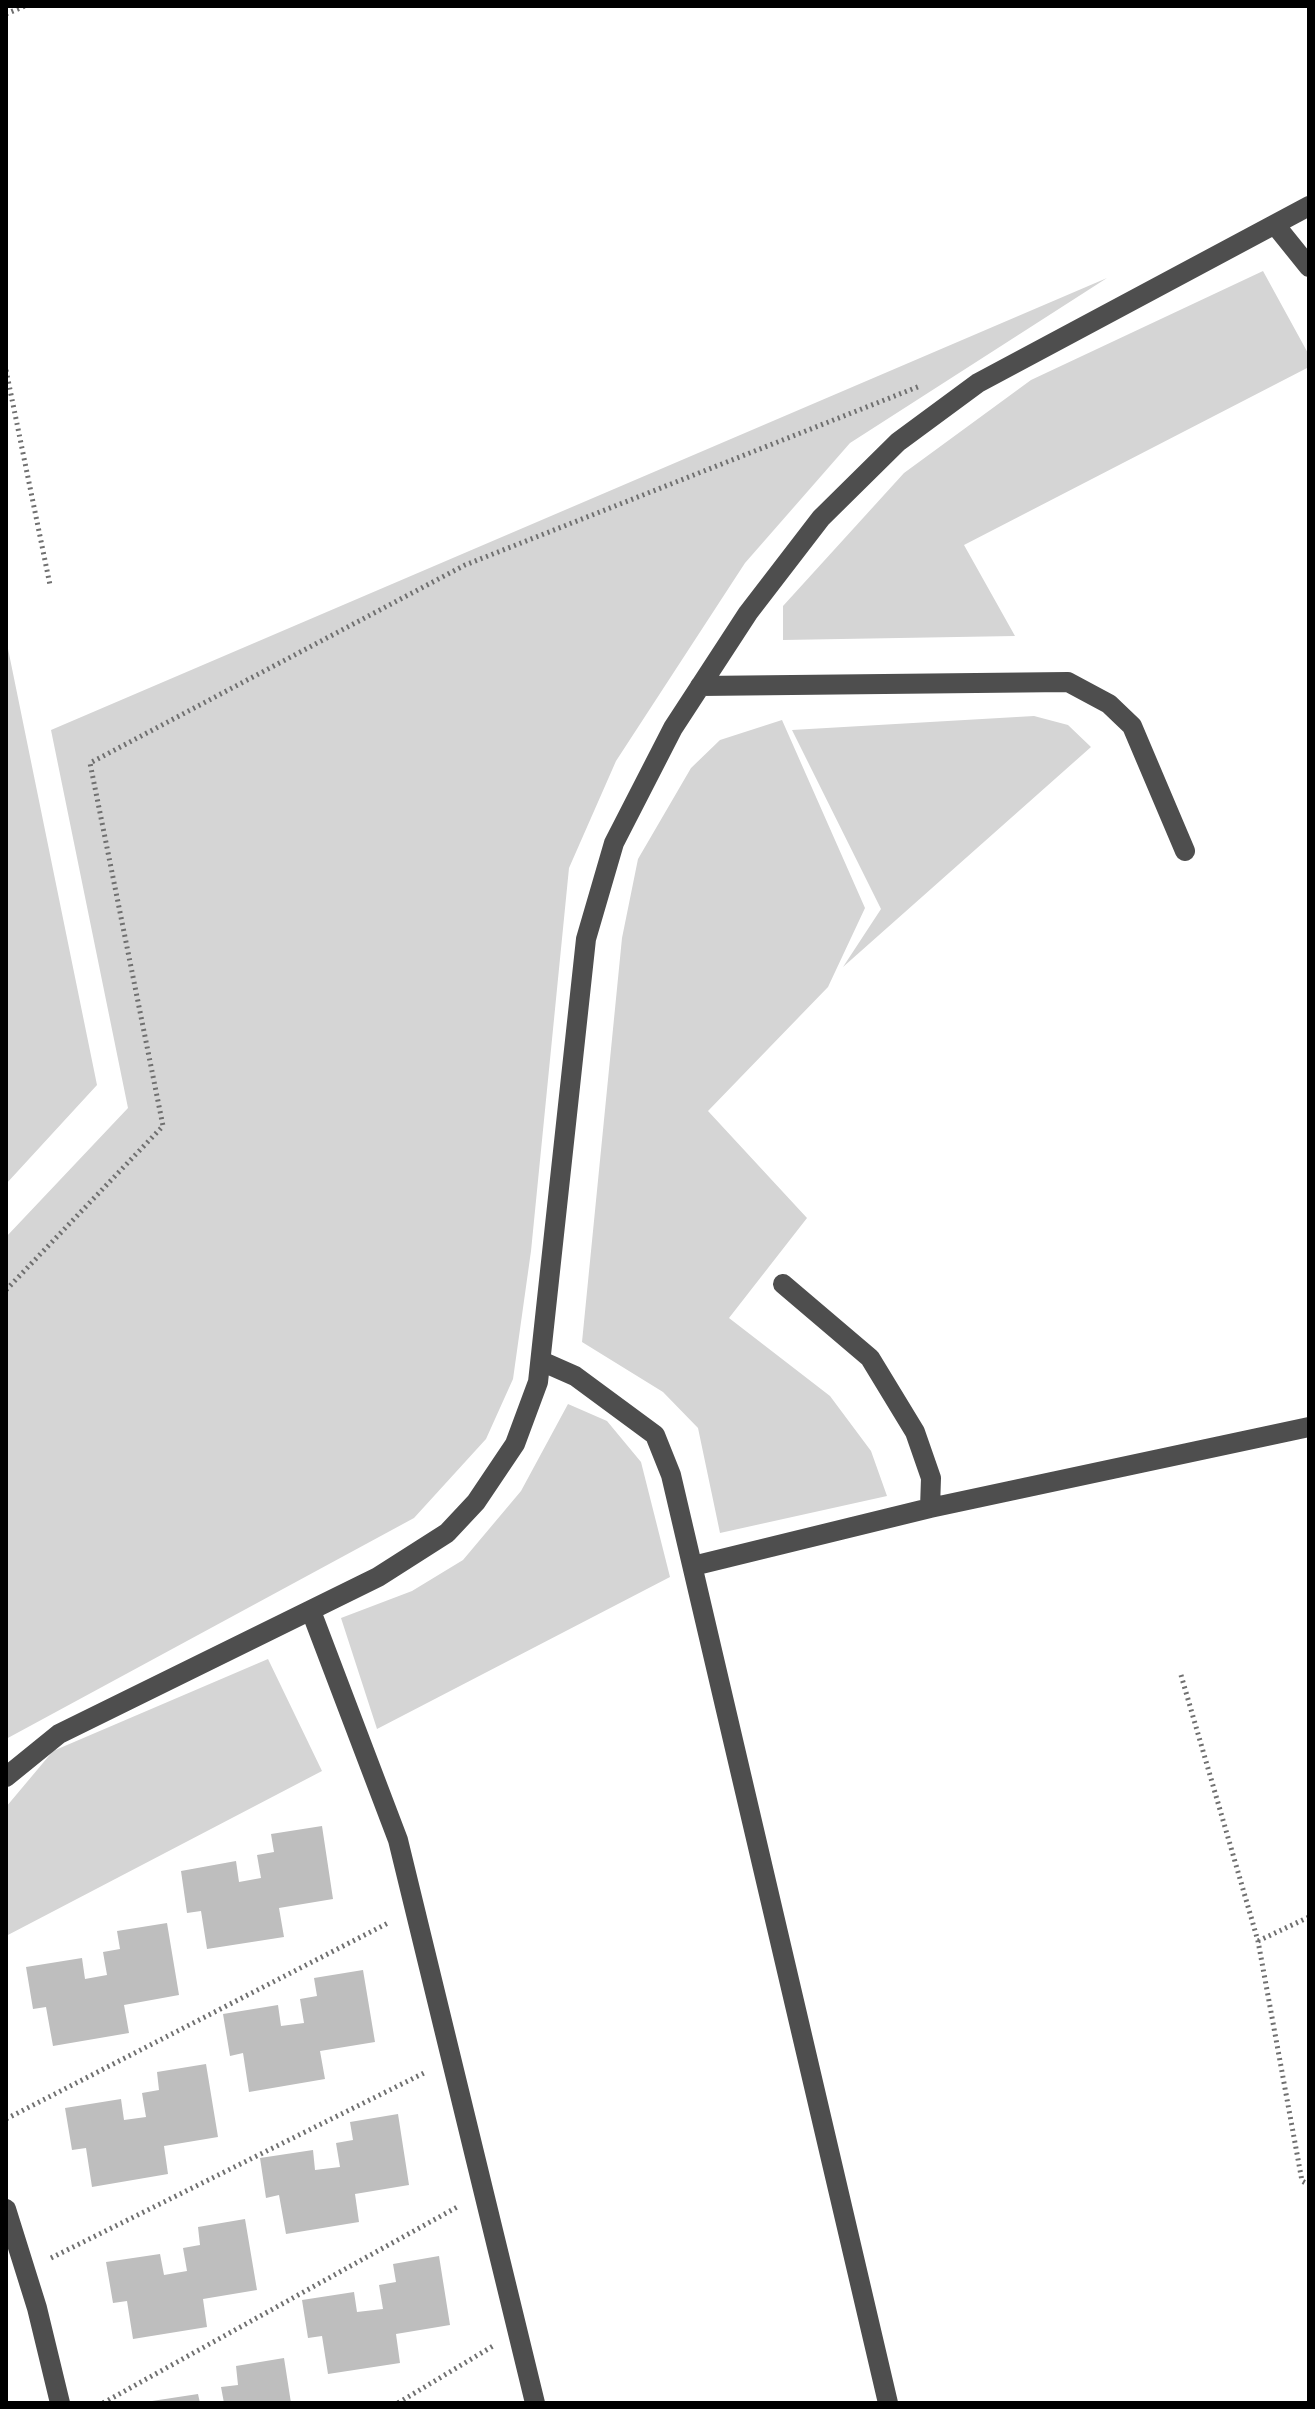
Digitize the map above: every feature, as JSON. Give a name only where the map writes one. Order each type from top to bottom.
[{"type":"street","points":[[6,1777],[59,1734],[378,1577],[447,1533],[467,1512],[515,1444],[538,1382],[586,939],[614,843],[673,728],[700,686],[748,613],[821,518],[898,442],[978,383],[1309,206]]},
{"type":"street","points":[[1276,226],[1309,267]]},
{"type":"street","points":[[700,686],[1068,682],[1109,704],[1132,726],[1185,851]]},
{"type":"street","points":[[783,1284],[870,1358],[915,1432],[931,1478],[930,1508]]},
{"type":"street","points":[[541,1361],[575,1376],[655,1435],[671,1475],[888,2403]]},
{"type":"street","points":[[693,1566],[930,1508],[1309,1427]]},
{"type":"street","points":[[311,1611],[398,1840],[535,2403]]},
{"type":"street","points":[[6,2209],[26,2271],[60,2403]]},
{"type":"path","points":[[6,14],[25,6]]},
{"type":"path","points":[[6,370],[50,585]]},
{"type":"path","points":[[6,1290],[163,1126],[90,763],[465,565],[925,384]]},
{"type":"path","points":[[1181,1675],[1258,1941],[1302,2181],[1309,2185]]},
{"type":"path","points":[[6,2119],[415,1909]]},
{"type":"path","points":[[1258,1941],[1309,1917]]},
{"type":"path","points":[[26,2271],[452,2059]]},
{"type":"path","points":[[103,2403],[482,2194]]},
{"type":"path","points":[[398,2403],[516,2332]]},
{"type":"shaded area","points":[[1263,271],[1309,355],[1309,367],[964,545],[1015,636],[783,640],[783,606],[904,473],[1031,380]]},
{"type":"shaded area","points":[[1107,278],[850,443],[745,563],[616,761],[569,868],[531,1251],[513,1379],[486,1439],[414,1518],[6,1739],[6,1237],[128,1108],[51,730]]},
{"type":"shaded area","points":[[6,639],[97,1085],[6,1184]]},
{"type":"shaded area","points":[[1034,716],[1068,725],[1091,747],[843,967],[881,909],[792,730]]},
{"type":"shaded area","points":[[782,720],[865,908],[828,987],[708,1111],[807,1218],[729,1318],[830,1396],[871,1451],[887,1496],[720,1533],[698,1428],[663,1392],[582,1342],[622,938],[638,859],[691,768],[720,740]]},
{"type":"shaded area","points":[[568,1404],[607,1421],[641,1462],[670,1577],[377,1729],[341,1618],[412,1591],[463,1560],[521,1491]]},
{"type":"shaded area","points":[[268,1659],[322,1771],[6,1936],[6,1807],[53,1751]]},
{"type":"building","points":[[322,1826],[333,1899],[279,1908],[284,1937],[207,1949],[201,1911],[187,1913],[181,1871],[236,1861],[239,1882],[261,1878],[257,1855],[274,1852],[271,1834]]},
{"type":"building","points":[[167,1923],[179,1995],[124,2005],[129,2033],[53,2046],[46,2007],[33,2009],[26,1967],[82,1958],[85,1979],[107,1975],[103,1952],[120,1949],[117,1931]]},
{"type":"building","points":[[363,1970],[375,2042],[320,2051],[325,2079],[249,2092],[243,2053],[230,2056],[223,2014],[278,2005],[281,2026],[304,2023],[300,1999],[317,1996],[314,1978]]},
{"type":"building","points":[[206,2064],[218,2137],[164,2146],[168,2174],[92,2187],[86,2148],[72,2150],[65,2108],[121,2099],[124,2120],[146,2117],[142,2093],[159,2090],[157,2072]]},
{"type":"building","points":[[398,2114],[409,2185],[355,2194],[359,2222],[286,2234],[279,2195],[266,2198],[260,2158],[313,2150],[315,2170],[340,2167],[336,2143],[353,2140],[350,2122]]},
{"type":"building","points":[[245,2219],[257,2290],[203,2299],[207,2327],[133,2339],[127,2301],[113,2303],[106,2262],[160,2254],[164,2275],[187,2271],[183,2248],[200,2245],[198,2227]]},
{"type":"building","points":[[439,2256],[450,2325],[396,2334],[400,2363],[328,2374],[322,2336],[308,2338],[302,2300],[354,2292],[357,2312],[383,2309],[379,2285],[396,2282],[393,2264]]},
{"type":"building","points":[[284,2358],[291,2403],[224,2403],[221,2387],[238,2385],[236,2366]]},
{"type":"building","points":[[198,2394],[200,2403],[152,2403],[152,2401]]}]
